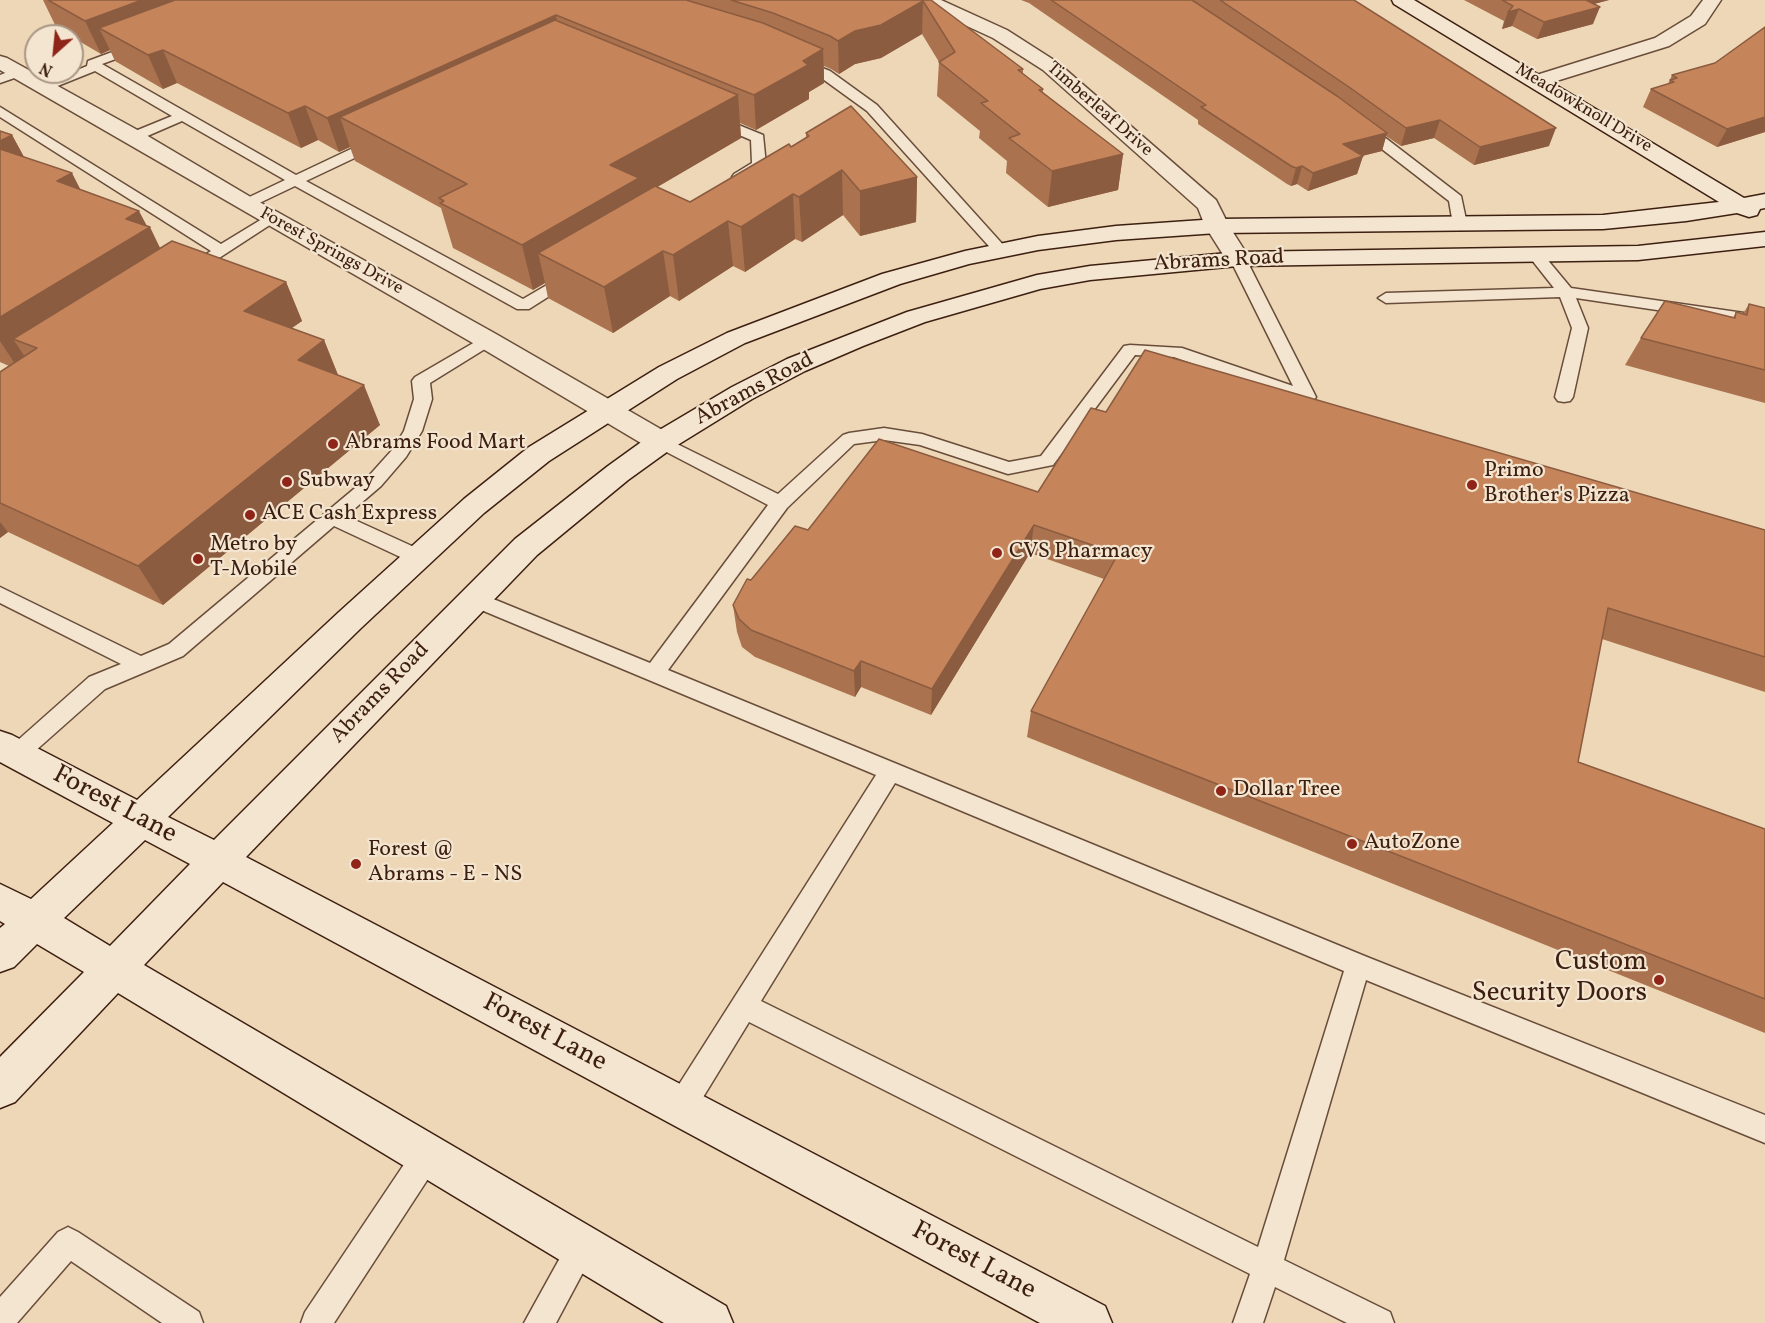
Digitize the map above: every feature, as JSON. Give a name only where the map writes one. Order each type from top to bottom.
[{"type":"main road","name":"Timberleaf Drive","points":[[926,0],[1000,34],[1050,66],[1208,206],[1217,226],[1238,259]]},
{"type":"main road","points":[[1537,81],[1662,42],[1698,20],[1712,0]]},
{"type":"main road","name":"Meadowknoll Drive","points":[[1408,1],[1537,81],[1753,203],[1765,219]]},
{"type":"main road","name":"Forest Springs Drive","points":[[6,71],[45,86],[661,442]]},
{"type":"main road","name":"Abrams Road","points":[[0,954],[474,506],[539,454],[607,410],[687,363],[736,338],[812,307],[891,279],[1001,251],[1116,233],[1217,226],[1603,222],[1686,214],[1753,203]]},
{"type":"main road","name":"Abrams Road","points":[[0,1087],[526,548],[618,473],[661,442],[742,393],[796,365],[916,317],[1037,282],[1142,267],[1238,259],[1638,253],[1765,239]]},
{"type":"main road","name":"Forest Lane","points":[[8,749],[1088,1323]]},
{"type":"main road","points":[[0,901],[709,1323]]},
{"type":"lane","points":[[148,43],[92,64],[296,181],[523,306],[584,269]]},
{"type":"lane","points":[[781,56],[825,74],[872,108],[1001,251]]},
{"type":"lane","points":[[45,86],[96,66]]},
{"type":"lane","points":[[0,111],[221,251]]},
{"type":"lane","points":[[704,115],[758,138],[759,165],[728,183]]},
{"type":"lane","points":[[133,136],[183,116]]},
{"type":"lane","points":[[1347,116],[1456,199],[1460,224]]},
{"type":"lane","points":[[246,204],[390,136]]},
{"type":"lane","points":[[181,277],[272,219]]},
{"type":"lane","points":[[1536,255],[1566,292],[1580,328],[1564,397]]},
{"type":"lane","points":[[654,673],[780,503],[849,440],[884,434],[922,440],[1008,468],[1047,460],[1130,350],[1176,352],[1307,397],[1238,259]]},
{"type":"lane","points":[[1386,298],[1566,292],[1765,321]]},
{"type":"lane","points":[[8,749],[97,683],[176,650],[374,482],[400,453],[413,430],[423,399],[421,381],[487,340]]},
{"type":"lane","points":[[661,442],[780,503]]},
{"type":"lane","points":[[332,517],[418,557]]},
{"type":"lane","points":[[0,594],[141,665]]},
{"type":"lane","points":[[474,599],[1358,965],[1765,1129]]},
{"type":"lane","points":[[681,1107],[891,771]]},
{"type":"lane","points":[[1248,1323],[1358,965]]},
{"type":"lane","points":[[744,1006],[1379,1323]]},
{"type":"lane","points":[[316,1323],[427,1155]]},
{"type":"lane","points":[[0,1320],[68,1242],[188,1323]]},
{"type":"lane","points":[[539,1323],[581,1248]]},
{"type":"building","points":[[48,0],[142,0],[85,21]]},
{"type":"building","points":[[175,0],[686,0],[763,23],[823,49],[803,61],[808,65],[754,95],[556,15],[327,118],[305,106],[288,113],[163,50],[148,55],[99,28]]},
{"type":"building","points":[[731,0],[931,0],[1023,69],[1018,70],[1043,89],[1039,90],[1123,154],[1052,171],[1009,138],[1020,134],[981,103],[988,101],[939,62],[955,52],[923,1],[881,25],[855,31],[838,41],[773,13]]},
{"type":"building","points":[[1051,0],[1192,0],[1337,96],[1387,133],[1343,144],[1363,156],[1313,173],[1302,166],[1296,168],[1201,107],[1206,105]]},
{"type":"building","points":[[1220,0],[1354,0],[1556,128],[1480,147],[1440,120],[1406,128]]},
{"type":"building","points":[[1502,0],[1586,0],[1600,7],[1544,22],[1519,9],[1508,12],[1513,6]]},
{"type":"building","points":[[555,20],[738,95],[610,165],[639,178],[522,245],[440,203],[444,201],[439,198],[467,184],[340,117]]},
{"type":"building","points":[[1765,27],[1765,117],[1727,129],[1651,89],[1674,82],[1670,80],[1677,78],[1672,75],[1715,63]]},
{"type":"building","points":[[851,106],[917,177],[860,191],[842,170],[799,197],[793,194],[741,227],[728,221],[673,255],[663,251],[604,287],[538,253],[655,186],[690,202],[789,144],[791,147],[809,136],[806,133]]},
{"type":"building","points":[[0,131],[12,135],[0,141]]},
{"type":"building","points":[[0,149],[72,173],[57,181],[139,211],[126,219],[150,227],[0,317]]},
{"type":"building","points":[[172,241],[286,282],[244,311],[324,340],[298,360],[364,385],[138,566],[0,503],[0,372],[37,348],[13,339]]},
{"type":"building","points":[[1665,301],[1735,318],[1736,312],[1747,315],[1749,304],[1765,308],[1765,370],[1641,338]]},
{"type":"building","points":[[1145,350],[1765,530],[1765,657],[1608,608],[1578,762],[1765,829],[1765,999],[1031,711],[1118,554],[1034,525],[932,689],[861,661],[854,671],[751,630],[739,619],[733,605],[747,579],[751,580],[795,526],[808,530],[879,439],[1038,492],[1091,408],[1106,412]]},
{"type":"place","name":"Abrams Food Mart","points":[[333,444]]},
{"type":"place","name":"Subway","points":[[287,482]]},
{"type":"place","name":"Primo Brother's Pizza","points":[[1472,485]]},
{"type":"place","name":"ACE Cash Express","points":[[250,515]]},
{"type":"place","name":"CVS Pharmacy","points":[[997,553]]},
{"type":"place","name":"Metro by T-Mobile","points":[[198,559]]},
{"type":"place","name":"Dollar Tree","points":[[1221,791]]},
{"type":"place","name":"AutoZone","points":[[1352,844]]},
{"type":"place","name":"Forest @ Abrams - E - NS","points":[[356,864]]},
{"type":"place","name":"Custom Security Doors","points":[[1659,980]]}]
